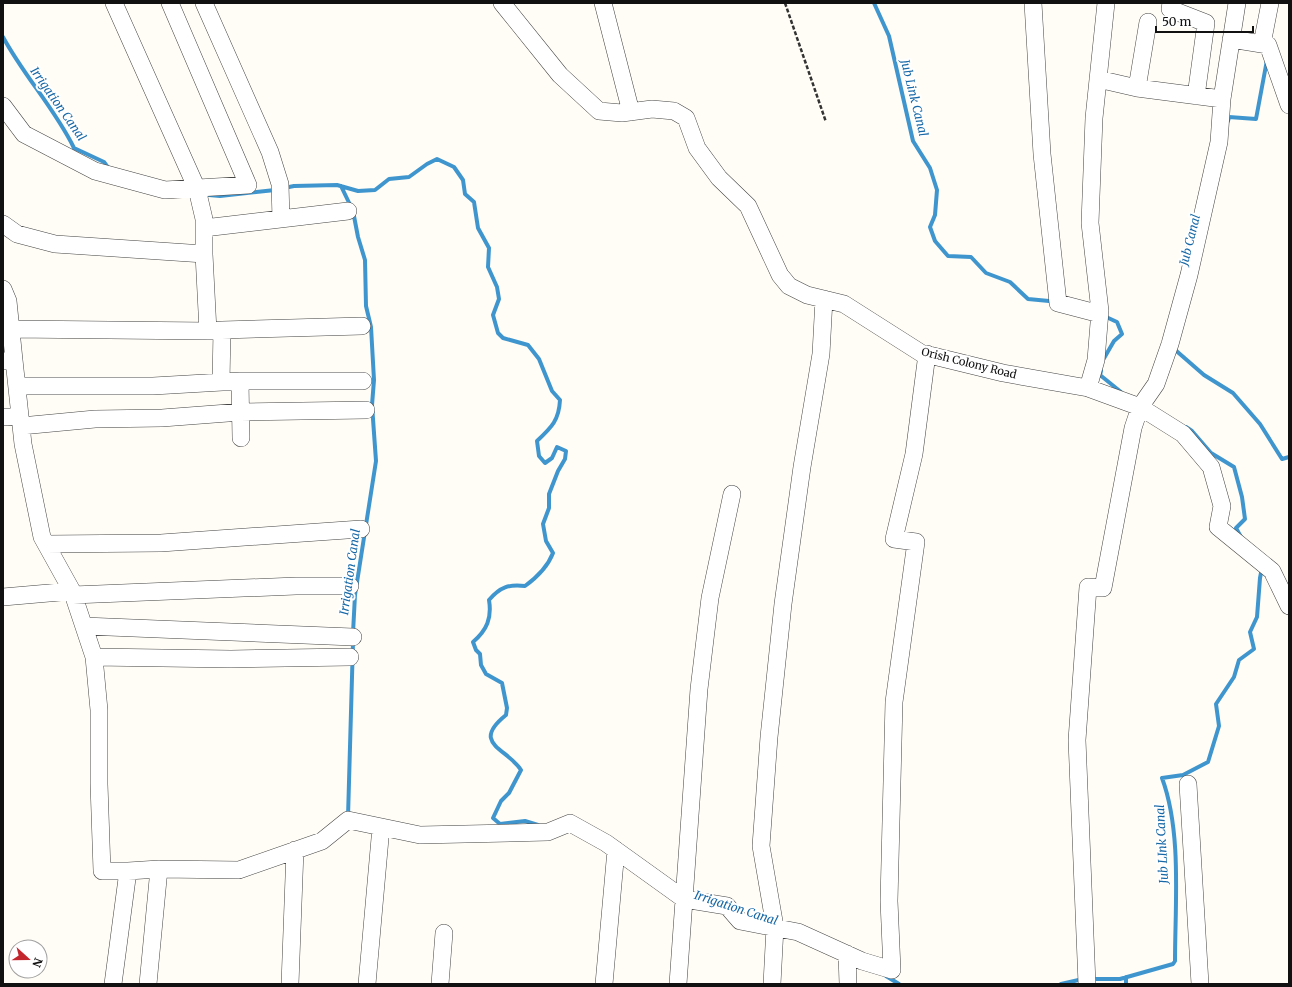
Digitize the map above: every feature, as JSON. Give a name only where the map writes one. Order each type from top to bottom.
[{"type":"street","points":[[114,3],[198,195],[204,219],[204,254],[222,382],[363,381]]},
{"type":"street","points":[[3,106],[24,134],[95,171],[165,190],[198,195],[248,185],[170,3]]},
{"type":"street","points":[[204,3],[270,152],[280,184],[281,219]]},
{"type":"street","name":"Orish Colony Road","points":[[502,3],[560,75],[599,111],[631,112],[652,109],[674,111],[686,118],[697,148],[719,178],[748,206],[780,275],[789,286],[807,295],[844,304],[921,353],[1003,373],[1088,388],[1140,407],[1182,434],[1211,467],[1222,506],[1218,527],[1272,571],[1289,606]]},
{"type":"street","points":[[603,3],[631,112]]},
{"type":"street","points":[[1033,3],[1042,154],[1058,303],[1100,314]]},
{"type":"street","points":[[1088,388],[1096,360],[1100,314],[1090,223],[1094,118],[1106,3]]},
{"type":"street","points":[[1171,3],[1170,8],[1206,23],[1196,96]]},
{"type":"street","points":[[1087,984],[1077,740],[1088,587],[1102,588],[1133,428],[1140,407],[1156,384],[1170,344],[1189,275],[1219,142],[1222,100],[1237,3]]},
{"type":"street","points":[[1262,44],[1270,3]]},
{"type":"street","points":[[1138,88],[1148,22]]},
{"type":"street","points":[[1231,38],[1268,45],[1289,105]]},
{"type":"street","points":[[1098,79],[1138,88],[1222,100]]},
{"type":"street","points":[[204,228],[348,211]]},
{"type":"street","points":[[3,224],[16,234],[55,244],[204,254]]},
{"type":"street","points":[[5,297],[11,329],[8,361],[17,386],[23,444],[42,537],[73,593],[94,657],[99,710],[99,784],[102,871],[128,871],[159,868],[238,870],[322,841],[348,820],[420,835],[548,832],[570,823],[616,850],[684,899],[727,906],[740,921],[798,932],[862,961],[892,970],[889,901],[894,702],[916,542],[894,539],[914,454],[927,354]]},
{"type":"street","points":[[772,984],[775,927],[761,846],[769,737],[783,604],[802,467],[821,354],[824,299]]},
{"type":"street","points":[[11,329],[215,330],[362,326]]},
{"type":"street","points":[[17,386],[153,386],[240,381]]},
{"type":"street","points":[[240,381],[241,438]]},
{"type":"street","points":[[3,417],[20,421],[95,420],[162,418],[241,412],[366,410]]},
{"type":"street","points":[[678,984],[699,689],[709,606],[732,494]]},
{"type":"street","points":[[46,544],[161,543],[361,529]]},
{"type":"street","points":[[3,597],[274,586],[350,586]]},
{"type":"street","points":[[84,626],[353,637]]},
{"type":"street","points":[[94,657],[231,659],[350,657]]},
{"type":"street","points":[[1188,784],[1200,984]]},
{"type":"street","points":[[367,984],[381,827]]},
{"type":"street","points":[[290,984],[296,850]]},
{"type":"street","points":[[604,984],[616,850]]},
{"type":"street","points":[[148,984],[159,868]]},
{"type":"street","points":[[112,984],[128,871]]},
{"type":"street","points":[[440,984],[444,933]]},
{"type":"street","points":[[847,954],[848,984]]},
{"type":"path","points":[[785,3],[826,122]]},
{"type":"waterway","name":"Jub Link Canal","points":[[874,3],[889,36],[913,141],[930,168],[937,190],[935,215],[930,227],[935,241],[948,256],[971,257],[986,273],[1010,282],[1028,299],[1049,301],[1053,303]]},
{"type":"waterway","name":"Irrigation Canal","points":[[3,37],[20,65],[58,120],[74,148],[104,162],[109,169]]},
{"type":"waterway","name":"Jub Canal","points":[[1228,121],[1229,117],[1256,119],[1267,60]]},
{"type":"waterway","name":"Irrigation Canal","points":[[284,188],[294,186],[337,185],[358,191],[375,190],[389,179],[409,177],[427,164],[437,159],[454,167],[463,180],[465,194],[474,202],[478,228],[489,248],[488,267],[497,287],[499,299],[493,315],[498,333],[503,338],[528,345],[539,359],[552,391],[560,400],[558,413],[554,423],[537,441],[539,456],[545,463],[552,458],[557,447],[566,451],[565,459],[558,471],[549,494],[549,508],[543,524],[546,541],[553,553],[548,563],[525,586],[505,587],[489,600],[489,618],[482,633],[473,642],[476,650],[480,654],[481,665],[486,674],[502,683],[507,708],[506,715],[496,725],[491,733],[491,739],[495,745],[521,770],[509,793],[501,801],[493,818],[500,824],[525,821],[538,825]]},
{"type":"waterway","name":"Irrigation Canal","points":[[341,186],[353,211],[358,237],[365,260],[366,306],[371,327],[374,380],[372,405],[376,461],[355,595],[353,633]]},
{"type":"waterway","name":"Irrigation Canal","points":[[209,195],[220,196],[275,190]]},
{"type":"waterway","name":"Jub Link Canal","points":[[1103,360],[1114,341],[1122,334],[1117,322],[1104,316]]},
{"type":"waterway","name":"Jub Canal","points":[[1173,348],[1204,375],[1233,393],[1260,424],[1282,459],[1289,457]]},
{"type":"waterway","name":"Jub Link Canal","points":[[1101,371],[1100,375],[1121,392]]},
{"type":"waterway","name":"Jub Link Canal","points":[[1186,427],[1192,431],[1211,453],[1234,467],[1242,497],[1245,519],[1236,528],[1241,537]]},
{"type":"waterway","name":"Jub LInk Canal","points":[[1091,979],[1120,979],[1173,964],[1175,961],[1175,845],[1168,799],[1162,778],[1183,775],[1208,762],[1219,726],[1216,704],[1234,677],[1239,660],[1254,649],[1250,632],[1257,617],[1262,568]]},
{"type":"waterway","name":"Irrigation Canal","points":[[348,817],[353,642]]},
{"type":"waterway","name":"Irrigation Canal","points":[[886,976],[899,984]]},
{"type":"waterway","name":"Jub LInk Canal","points":[[1126,977],[1126,984]]},
{"type":"waterway","name":"Jub LInk Canal","points":[[1061,984],[1083,979]]}]
